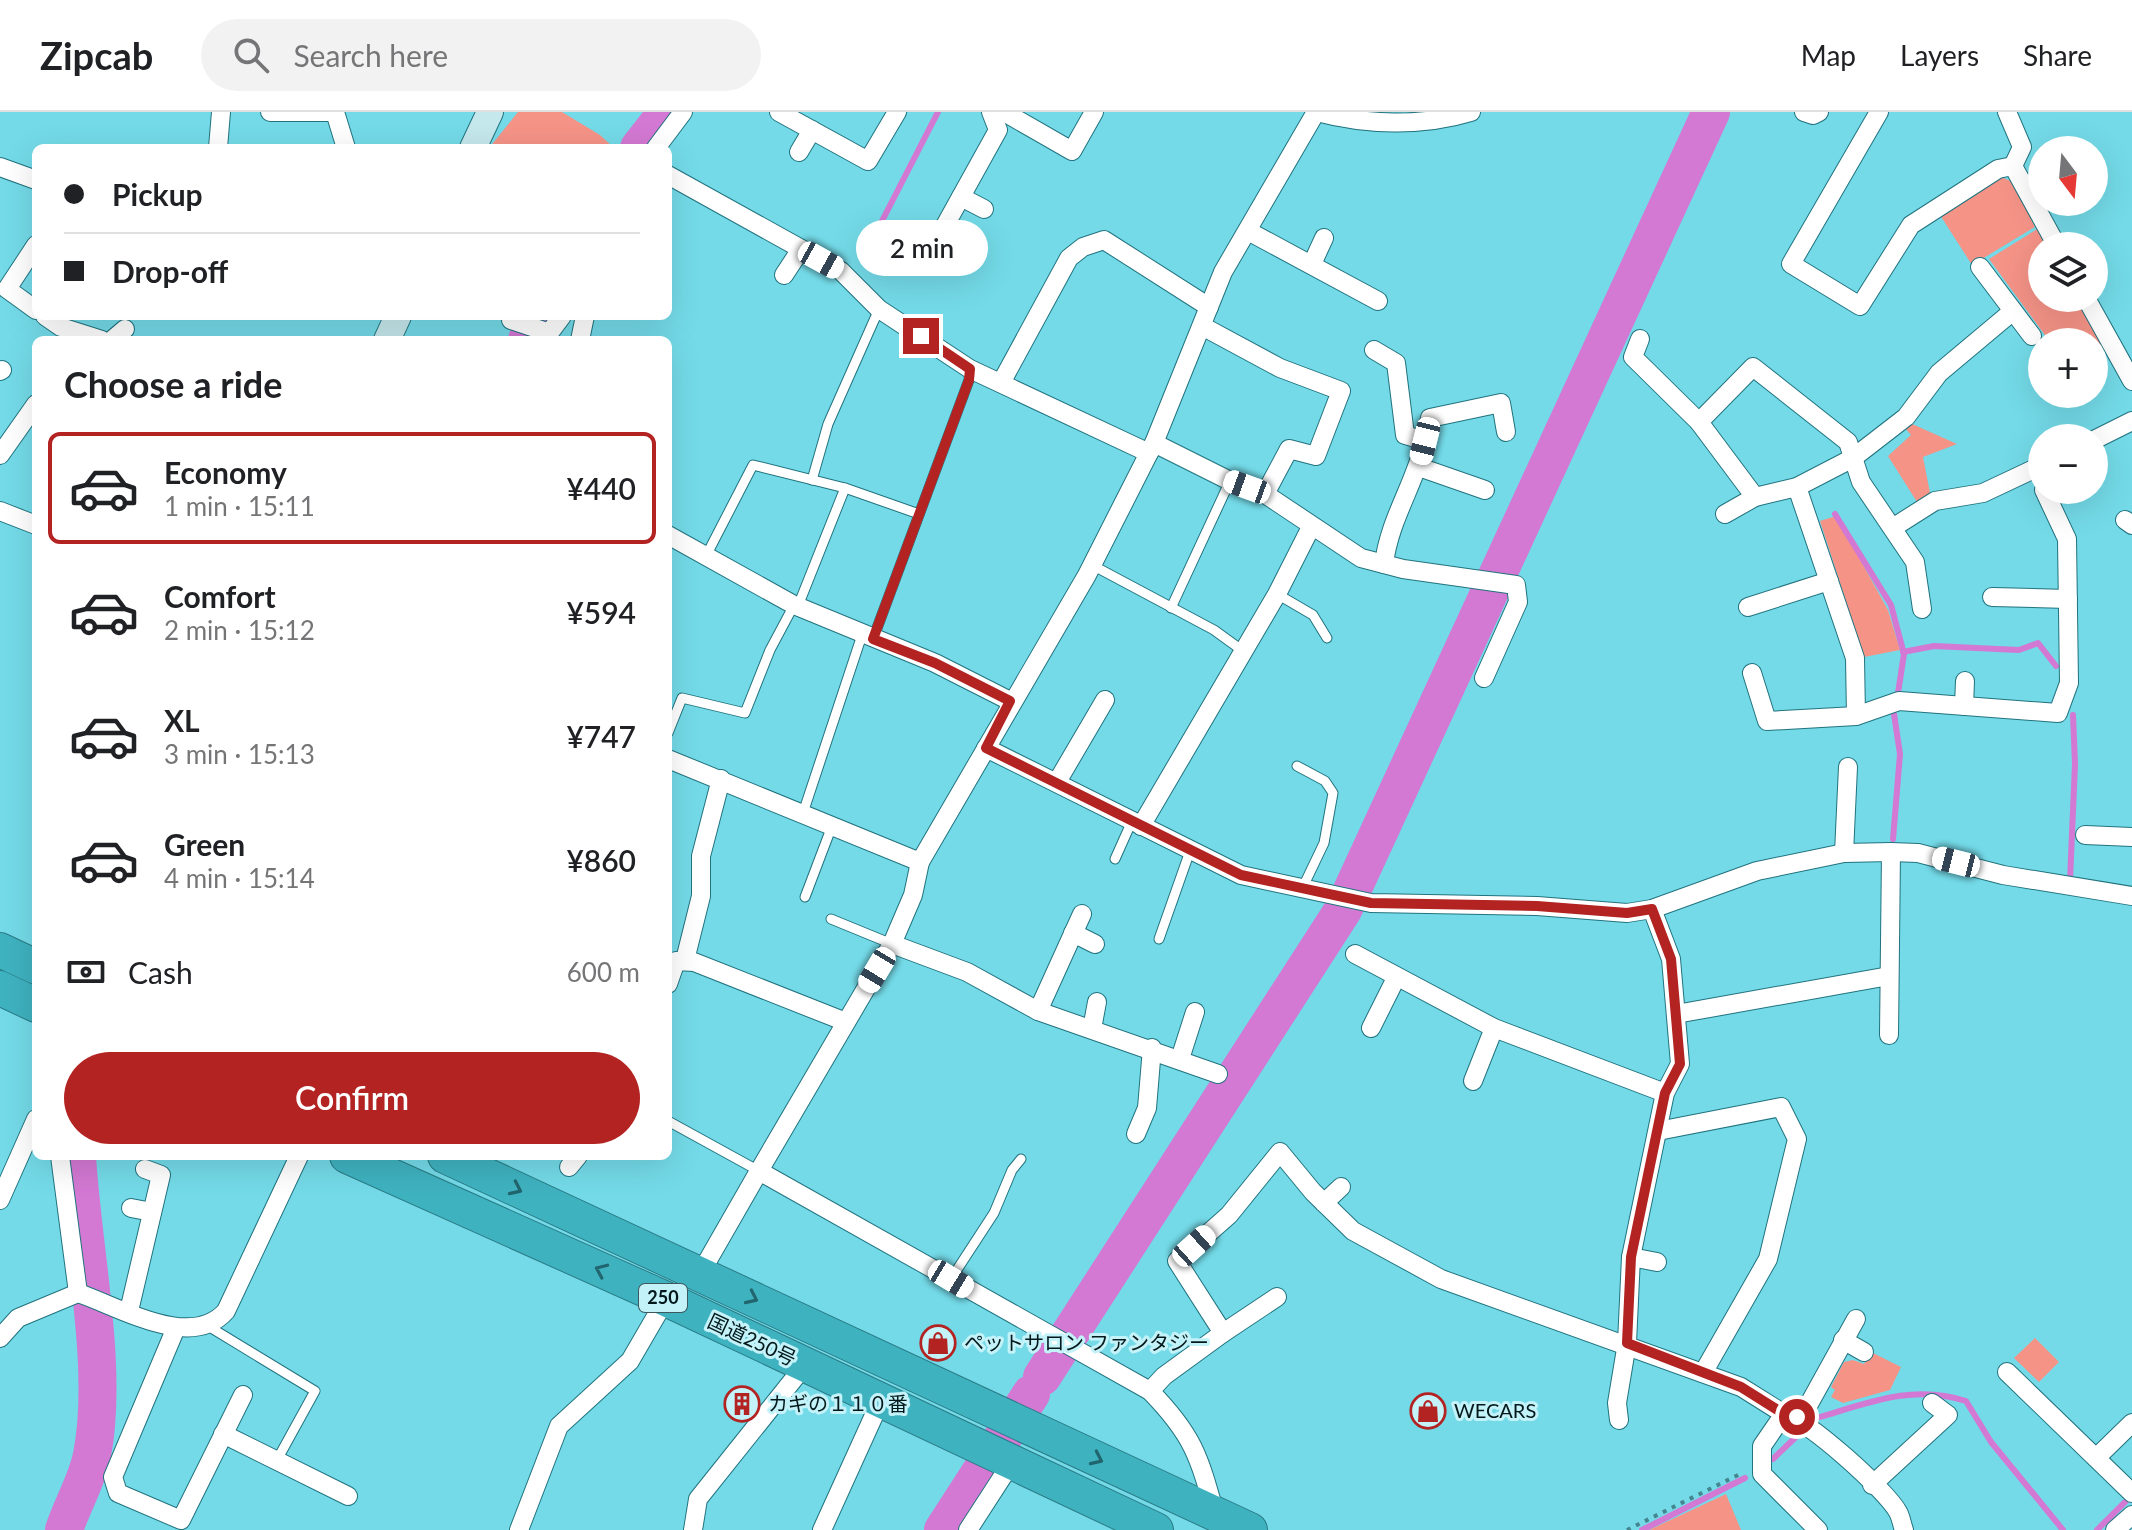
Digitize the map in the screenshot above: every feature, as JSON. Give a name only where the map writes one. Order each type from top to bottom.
[{"type":"highway","points":[[0,950],[32,965]]},
{"type":"highway","points":[[0,988],[32,1003]]},
{"type":"highway","name":"国道250号","points":[[356,1160],[666,1299],[1156,1530]]},
{"type":"highway","name":"国道250号","points":[[454,1160],[1250,1530]]},
{"type":"street","points":[[218,144],[221,112]]},
{"type":"street","points":[[270,112],[335,112],[345,144]]},
{"type":"street","points":[[475,144],[490,112]]},
{"type":"street","points":[[659,144],[683,112]]},
{"type":"street","points":[[779,112],[868,161],[897,112]]},
{"type":"street","points":[[908,242],[928,256],[998,130],[991,112]]},
{"type":"street","points":[[1004,112],[1072,151],[1094,112]]},
{"type":"street","points":[[700,1274],[892,944],[913,895],[920,862],[1010,701],[1092,565],[1152,448],[1223,272],[1316,112],[1345,120],[1423,122],[1471,112]]},
{"type":"street","points":[[1804,112],[1819,112]]},
{"type":"street","points":[[1879,112],[1791,264],[1860,306],[1911,225],[1998,169],[2013,166]]},
{"type":"street","points":[[2007,112],[2022,147],[2013,166]]},
{"type":"street","points":[[799,152],[812,130]]},
{"type":"street","points":[[2013,166],[2049,232]]},
{"type":"street","points":[[0,167],[32,179]]},
{"type":"street","points":[[672,177],[841,271],[879,309],[970,369],[1265,494],[1361,558],[1516,585],[1518,602],[1484,678]]},
{"type":"street","points":[[961,197],[984,209]]},
{"type":"street","points":[[1248,231],[1378,301]]},
{"type":"street","points":[[1312,264],[1324,238]]},
{"type":"street","points":[[1001,383],[1069,258],[1083,247],[1104,240],[1209,307]]},
{"type":"street","points":[[784,275],[801,249]]},
{"type":"street","points":[[32,250],[4,287],[32,307]]},
{"type":"street","points":[[1980,267],[2028,331]]},
{"type":"street","points":[[1725,514],[1755,497],[1797,487],[1853,458],[1906,417],[1939,373],[2013,311]]},
{"type":"street","points":[[2094,312],[2132,381]]},
{"type":"street","points":[[51,320],[61,327],[89,336]]},
{"type":"street","points":[[511,320],[546,336],[559,320]]},
{"type":"street","points":[[1202,326],[1280,368],[1341,391],[1316,456],[1289,449],[1265,494]]},
{"type":"street","points":[[1640,339],[1633,357],[1699,422],[1755,497]]},
{"type":"street","points":[[1374,350],[1396,363],[1405,435],[1425,441]]},
{"type":"street","points":[[1699,422],[1753,367],[1848,442],[1861,482],[1915,562],[1922,609]]},
{"type":"street","points":[[1384,564],[1387,538],[1419,467],[1430,418],[1501,403],[1506,432]]},
{"type":"street","points":[[0,455],[32,417]]},
{"type":"street","points":[[2108,433],[2132,421]]},
{"type":"street","points":[[1419,467],[1485,490]]},
{"type":"street","points":[[1894,527],[1935,501],[1983,493],[2028,472]]},
{"type":"street","points":[[1797,487],[1855,658],[1856,716]]},
{"type":"street","points":[[1767,721],[1856,716],[1899,701],[2058,713],[2069,683],[2067,539],[2051,504]]},
{"type":"street","points":[[0,511],[32,523]]},
{"type":"street","points":[[1136,824],[1277,594],[1311,527]]},
{"type":"street","points":[[672,537],[796,605],[935,663],[1010,701]]},
{"type":"street","points":[[1748,607],[1829,581]]},
{"type":"street","points":[[1992,597],[2068,599]]},
{"type":"street","points":[[1752,673],[1770,741]]},
{"type":"street","points":[[1964,706],[1965,681]]},
{"type":"street","points":[[1057,782],[1105,700]]},
{"type":"street","points":[[986,748],[1241,875],[1371,903],[1537,906],[1627,913],[1652,909],[1757,871],[1844,853],[1891,852],[1918,853],[2003,875],[2132,896]]},
{"type":"street","points":[[672,761],[920,862]]},
{"type":"street","points":[[1844,853],[1848,767]]},
{"type":"street","points":[[721,779],[701,856],[701,896],[676,960],[727,972],[846,1022]]},
{"type":"street","points":[[2085,835],[2132,837]]},
{"type":"street","points":[[1889,1035],[1891,852]]},
{"type":"street","points":[[1619,1420],[1617,1403],[1627,1343],[1631,1257],[1665,1093],[1680,1064],[1671,959],[1652,909]]},
{"type":"street","points":[[1038,1011],[1082,914]]},
{"type":"street","points":[[1073,933],[1095,944]]},
{"type":"street","points":[[892,944],[967,972],[1038,1011],[1152,1048],[1218,1074]]},
{"type":"street","points":[[1355,954],[1494,1028],[1665,1093]]},
{"type":"street","points":[[1676,1014],[1889,976]]},
{"type":"street","points":[[1371,1028],[1396,978]]},
{"type":"street","points":[[1092,1029],[1097,1002]]},
{"type":"street","points":[[1180,1059],[1195,1012]]},
{"type":"street","points":[[1473,1081],[1494,1028]]},
{"type":"street","points":[[1136,1134],[1147,1108],[1152,1048]]},
{"type":"street","points":[[1658,1131],[1781,1107],[1797,1139],[1768,1259],[1703,1373]]},
{"type":"street","points":[[0,1200],[32,1128]]},
{"type":"street","points":[[1223,1333],[1177,1261],[1229,1215],[1285,1147],[1324,1203],[1353,1231],[1441,1279],[1627,1343],[1741,1387],[1790,1415],[1826,1439],[1898,1511],[1904,1530]]},
{"type":"street","points":[[61,1160],[85,1296]]},
{"type":"street","points":[[0,1338],[18,1318],[85,1296],[175,1330],[208,1326],[226,1311],[297,1160]]},
{"type":"street","points":[[129,1311],[161,1175],[145,1169]]},
{"type":"street","points":[[759,1171],[1053,1340],[1150,1391],[1180,1422],[1198,1452],[1215,1514]]},
{"type":"street","points":[[1324,1203],[1341,1187]]},
{"type":"street","points":[[131,1208],[152,1212]]},
{"type":"street","points":[[1405,1259],[1413,1242]]},
{"type":"street","points":[[1631,1257],[1657,1262]]},
{"type":"street","points":[[1150,1391],[1164,1376],[1277,1297]]},
{"type":"street","points":[[519,1530],[559,1426],[630,1361],[666,1299]]},
{"type":"street","points":[[1818,1530],[1762,1474],[1762,1446],[1790,1415],[1809,1404],[1856,1319]]},
{"type":"street","points":[[175,1330],[113,1477],[118,1493],[179,1525],[243,1395]]},
{"type":"street","points":[[1843,1340],[1864,1352]]},
{"type":"street","points":[[693,1530],[698,1499],[805,1365]]},
{"type":"street","points":[[2007,1372],[2021,1396],[2096,1458],[2131,1492]]},
{"type":"street","points":[[822,1530],[881,1400]]},
{"type":"street","points":[[1872,1485],[1948,1415],[1932,1403]]},
{"type":"street","points":[[2096,1458],[2132,1423]]},
{"type":"street","points":[[223,1434],[348,1496]]},
{"type":"street","points":[[968,1530],[998,1455]]},
{"type":"street","points":[[2115,1530],[2132,1515]]},
{"type":"lane","points":[[812,480],[828,424],[879,309]]},
{"type":"lane","points":[[803,813],[868,637],[919,514],[969,380],[970,369]]},
{"type":"lane","points":[[706,556],[753,465],[845,488],[919,514]]},
{"type":"lane","points":[[1171,608],[1230,481]]},
{"type":"lane","points":[[672,723],[682,698],[745,713],[770,650],[796,605],[845,488]]},
{"type":"lane","points":[[1092,565],[1214,630],[1243,651]]},
{"type":"lane","points":[[1277,594],[1313,615],[1327,638]]},
{"type":"lane","points":[[1297,766],[1325,781],[1333,793],[1324,843],[1302,889]]},
{"type":"lane","points":[[1115,859],[1136,824]]},
{"type":"lane","points":[[805,897],[832,826]]},
{"type":"lane","points":[[1159,939],[1190,851]]},
{"type":"lane","points":[[831,919],[892,944]]},
{"type":"lane","points":[[672,1123],[759,1171]]},
{"type":"lane","points":[[951,1279],[994,1213],[1012,1170],[1021,1159]]},
{"type":"lane","points":[[208,1326],[315,1391],[277,1460]]},
{"type":"path","points":[[1627,1530],[1762,1462]]},
{"type":"shaded area","points":[[518,112],[562,112],[610,144],[492,144]]},
{"type":"shaded area","points":[[2001,177],[2013,182],[2035,227],[1972,265],[1940,215]]},
{"type":"shaded area","points":[[2028,235],[2028,312],[2085,312],[2094,328],[2040,328],[1989,259]]},
{"type":"shaded area","points":[[1910,423],[1957,444],[1923,457],[1930,493],[1917,502],[1888,456],[1911,435],[1904,427]]},
{"type":"shaded area","points":[[1836,516],[1888,610],[1900,650],[1864,657],[1820,521]]},
{"type":"shaded area","points":[[2035,1338],[2059,1362],[2039,1382],[2014,1358]]},
{"type":"shaded area","points":[[1871,1352],[1901,1367],[1890,1390],[1843,1403],[1831,1397],[1835,1390],[1831,1387],[1844,1362],[1853,1360],[1864,1364]]},
{"type":"shaded area","points":[[1726,1494],[1741,1530],[1649,1530]]},
{"type":"waterway","points":[[642,144],[667,112]]},
{"type":"waterway","points":[[882,221],[938,112]]},
{"type":"waterway","points":[[1042,1377],[1343,910],[1711,112]]},
{"type":"waterway","points":[[529,336],[535,320]]},
{"type":"waterway","points":[[1835,514],[1891,605],[1904,654],[1898,693]]},
{"type":"waterway","points":[[1903,652],[1934,646],[2019,650],[2038,643],[2056,666]]},
{"type":"waterway","points":[[1893,839],[1900,754],[1894,714]]},
{"type":"waterway","points":[[2070,880],[2075,764],[2073,715]]},
{"type":"waterway","points":[[64,1530],[90,1465],[98,1385],[77,1160]]},
{"type":"waterway","points":[[943,1530],[1031,1394]]},
{"type":"waterway","points":[[1820,1417],[1874,1401],[1910,1395],[1947,1396],[1966,1401],[1991,1442],[2063,1530]]},
{"type":"waterway","points":[[1773,1459],[1798,1435]]},
{"type":"waterway","points":[[1642,1530],[1745,1478]]},
{"type":"waterway","points":[[2097,1530],[2131,1496]]},
{"type":"place","name":"ペットサロン ファンタジー","points":[[938,1343]]},
{"type":"place","name":"カギの１１０番","points":[[742,1404]]},
{"type":"place","name":"WECARS","points":[[1428,1411]]},
{"type":"route","points":[[921,336],[963,362],[970,369],[969,380],[873,639],[935,663],[1010,701],[986,748],[1090,797],[1241,875],[1371,903],[1537,906],[1627,913],[1652,909],[1671,959],[1680,1064],[1665,1093],[1631,1257],[1627,1343],[1741,1387],[1784,1414],[1797,1417]]}]
